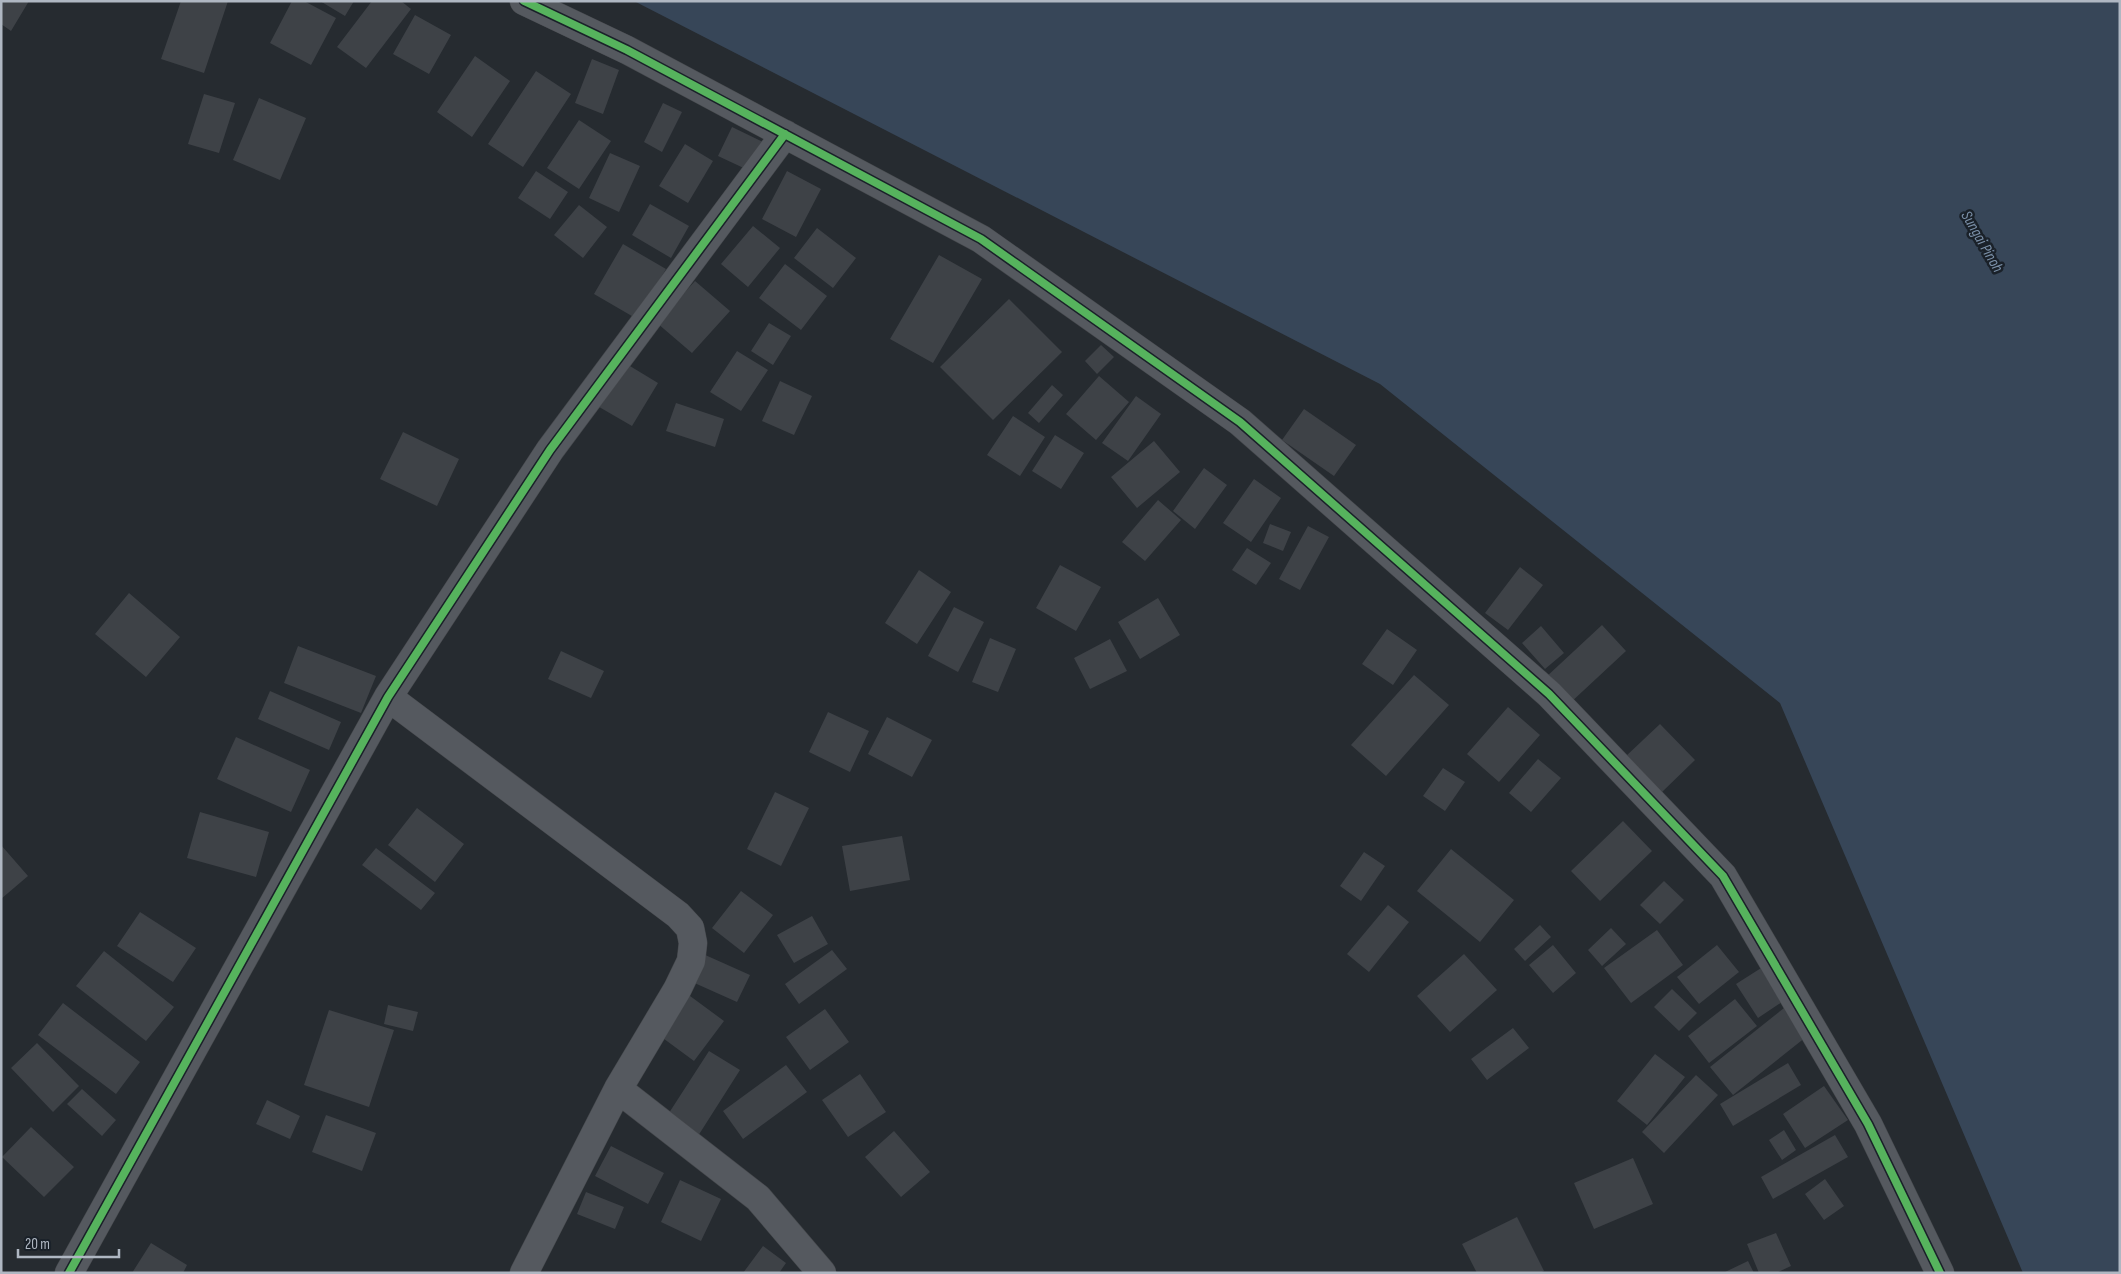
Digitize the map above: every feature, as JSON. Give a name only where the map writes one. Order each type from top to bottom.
[{"type":"street","points":[[524,1],[627,50],[981,238],[1240,422],[1549,694],[1723,876],[1868,1124],[1934,1270]]},
{"type":"street","points":[[69,1273],[388,697],[550,450],[785,134]]},
{"type":"street","points":[[388,697],[678,915],[690,928],[693,943],[691,961],[678,990],[618,1089],[524,1273]]},
{"type":"street","points":[[618,1089],[758,1198],[822,1273]]},
{"type":"water","name":"Sungai Pinoh","points":[[634,1],[2120,1],[2120,1273],[2023,1273],[1780,703],[1380,384]]},
{"type":"building","points":[[1,1],[29,1],[11,31],[1,24]]},
{"type":"building","points":[[181,1],[228,1],[204,73],[161,59]]},
{"type":"building","points":[[292,1],[304,1],[336,18],[311,65],[270,43]]},
{"type":"building","points":[[320,1],[354,1],[345,16]]},
{"type":"building","points":[[372,1],[401,1],[411,9],[366,68],[337,47]]},
{"type":"building","points":[[415,15],[451,35],[429,74],[393,54]]},
{"type":"building","points":[[475,56],[510,81],[472,137],[437,112]]},
{"type":"building","points":[[592,59],[619,70],[603,114],[575,103]]},
{"type":"building","points":[[536,71],[571,94],[523,167],[488,144]]},
{"type":"building","points":[[204,94],[235,103],[219,153],[188,144]]},
{"type":"building","points":[[259,98],[306,118],[280,180],[233,160]]},
{"type":"building","points":[[663,103],[682,112],[662,152],[644,142]]},
{"type":"building","points":[[579,120],[611,141],[579,189],[547,168]]},
{"type":"building","points":[[732,127],[763,142],[750,171],[718,156]]},
{"type":"building","points":[[685,144],[713,161],[688,203],[659,186]]},
{"type":"building","points":[[610,153],[640,166],[619,212],[589,198]]},
{"type":"building","points":[[536,171],[568,192],[550,219],[518,198]]},
{"type":"building","points":[[787,171],[821,189],[796,237],[762,219]]},
{"type":"building","points":[[650,204],[689,226],[671,258],[632,235]]},
{"type":"building","points":[[579,205],[607,227],[583,258],[554,235]]},
{"type":"building","points":[[753,226],[780,248],[748,287],[721,264]]},
{"type":"building","points":[[817,228],[856,258],[833,288],[794,258]]},
{"type":"building","points":[[623,244],[666,269],[637,319],[594,294]]},
{"type":"building","points":[[939,255],[982,279],[933,363],[890,339]]},
{"type":"building","points":[[785,264],[827,296],[801,330],[759,298]]},
{"type":"building","points":[[695,281],[730,311],[692,353],[657,323]]},
{"type":"building","points":[[1009,299],[1062,352],[993,420],[940,367]]},
{"type":"building","points":[[769,323],[791,336],[773,365],[751,351]]},
{"type":"building","points":[[1101,345],[1114,357],[1097,374],[1085,361]]},
{"type":"building","points":[[737,351],[768,370],[741,411],[710,392]]},
{"type":"building","points":[[620,360],[658,383],[632,426],[594,404]]},
{"type":"building","points":[[1099,376],[1129,402],[1096,440],[1066,414]]},
{"type":"building","points":[[780,381],[812,396],[794,435],[762,421]]},
{"type":"building","points":[[1052,385],[1063,395],[1039,423],[1028,413]]},
{"type":"building","points":[[1136,396],[1161,414],[1128,461],[1102,443]]},
{"type":"building","points":[[676,403],[724,419],[715,447],[666,431]]},
{"type":"building","points":[[1304,409],[1356,445],[1334,476],[1282,440]]},
{"type":"building","points":[[1013,416],[1045,437],[1020,476],[987,455]]},
{"type":"building","points":[[403,432],[459,459],[437,506],[380,479]]},
{"type":"building","points":[[1055,435],[1084,453],[1061,489],[1032,471]]},
{"type":"building","points":[[1154,441],[1180,472],[1137,508],[1111,477]]},
{"type":"building","points":[[1204,468],[1227,485],[1195,529],[1173,511]]},
{"type":"building","points":[[1254,479],[1281,498],[1251,542],[1223,523]]},
{"type":"building","points":[[1158,500],[1181,520],[1145,561],[1122,542]]},
{"type":"building","points":[[1270,524],[1291,532],[1283,551],[1263,543]]},
{"type":"building","points":[[1308,526],[1329,537],[1300,590],[1279,579]]},
{"type":"building","points":[[1247,548],[1271,563],[1256,585],[1232,570]]},
{"type":"building","points":[[1060,565],[1101,587],[1076,631],[1036,608]]},
{"type":"building","points":[[1520,567],[1543,585],[1508,630],[1485,613]]},
{"type":"building","points":[[919,570],[951,592],[917,644],[885,623]]},
{"type":"building","points":[[129,593],[180,637],[146,677],[95,634]]},
{"type":"building","points":[[1158,598],[1180,635],[1140,659],[1118,622]]},
{"type":"building","points":[[954,607],[984,622],[958,672],[928,656]]},
{"type":"building","points":[[1602,625],[1626,651],[1569,704],[1545,678]]},
{"type":"building","points":[[1541,626],[1564,653],[1545,669],[1522,643]]},
{"type":"building","points":[[1387,629],[1417,650],[1393,685],[1362,664]]},
{"type":"building","points":[[990,638],[1016,649],[998,692],[972,682]]},
{"type":"building","points":[[1110,639],[1127,671],[1090,689],[1074,658]]},
{"type":"building","points":[[298,646],[376,676],[361,713],[284,683]]},
{"type":"building","points":[[561,651],[604,671],[591,698],[548,679]]},
{"type":"building","points":[[1414,675],[1449,705],[1386,776],[1351,745]]},
{"type":"building","points":[[270,691],[341,722],[329,750],[258,719]]},
{"type":"building","points":[[1508,707],[1540,735],[1499,782],[1467,754]]},
{"type":"building","points":[[828,712],[869,731],[850,772],[809,752]]},
{"type":"building","points":[[887,717],[932,740],[912,777],[868,754]]},
{"type":"building","points":[[1660,724],[1695,760],[1661,793],[1625,757]]},
{"type":"building","points":[[236,737],[310,770],[291,812],[217,779]]},
{"type":"building","points":[[1538,759],[1561,778],[1531,812],[1509,793]]},
{"type":"building","points":[[1443,768],[1465,782],[1445,811],[1423,796]]},
{"type":"building","points":[[775,792],[809,808],[781,866],[747,849]]},
{"type":"building","points":[[417,808],[464,844],[435,882],[388,845]]},
{"type":"building","points":[[200,812],[269,832],[256,877],[187,858]]},
{"type":"building","points":[[1623,821],[1652,851],[1600,901],[1571,871]]},
{"type":"building","points":[[902,836],[910,880],[850,891],[842,846]]},
{"type":"building","points":[[1,845],[28,876],[1,899]]},
{"type":"building","points":[[376,848],[435,893],[421,910],[362,865]]},
{"type":"building","points":[[1451,849],[1514,900],[1480,942],[1417,891]]},
{"type":"building","points":[[1364,852],[1385,866],[1361,901],[1340,886]]},
{"type":"building","points":[[1664,881],[1684,900],[1660,924],[1640,905]]},
{"type":"building","points":[[741,891],[773,915],[744,953],[712,928]]},
{"type":"building","points":[[1388,905],[1409,922],[1369,972],[1347,954]]},
{"type":"building","points":[[140,912],[196,948],[173,982],[117,946]]},
{"type":"building","points":[[812,916],[828,944],[794,963],[777,935]]},
{"type":"building","points":[[1540,925],[1551,937],[1525,961],[1514,949]]},
{"type":"building","points":[[1611,928],[1626,944],[1602,966],[1588,950]]},
{"type":"building","points":[[1657,930],[1683,965],[1631,1003],[1604,968]]},
{"type":"building","points":[[1553,945],[1576,973],[1553,993],[1529,965]]},
{"type":"building","points":[[1717,945],[1739,972],[1699,1004],[1677,977]]},
{"type":"building","points":[[832,950],[847,969],[799,1004],[785,984]]},
{"type":"building","points":[[104,951],[174,1007],[146,1041],[76,986]]},
{"type":"building","points":[[703,954],[750,975],[737,1002],[690,981]]},
{"type":"building","points":[[1464,954],[1497,990],[1450,1032],[1417,996]]},
{"type":"building","points":[[1769,963],[1791,996],[1758,1018],[1736,984]]},
{"type":"building","points":[[1672,989],[1697,1013],[1679,1031],[1654,1007]]},
{"type":"building","points":[[686,993],[724,1021],[694,1061],[656,1033]]},
{"type":"building","points":[[1735,999],[1757,1026],[1709,1063],[1688,1036]]},
{"type":"building","points":[[63,1003],[140,1062],[116,1094],[38,1035]]},
{"type":"building","points":[[388,1005],[418,1012],[413,1031],[384,1024]]},
{"type":"building","points":[[1784,1008],[1806,1037],[1733,1095],[1710,1067]]},
{"type":"building","points":[[825,1009],[849,1042],[810,1070],[786,1037]]},
{"type":"building","points":[[329,1010],[394,1030],[369,1107],[304,1085]]},
{"type":"building","points":[[1513,1028],[1529,1048],[1487,1080],[1471,1059]]},
{"type":"building","points":[[37,1043],[79,1086],[53,1112],[11,1068]]},
{"type":"building","points":[[709,1051],[740,1070],[698,1136],[667,1116]]},
{"type":"building","points":[[1655,1054],[1685,1077],[1647,1125],[1617,1101]]},
{"type":"building","points":[[1788,1063],[1801,1085],[1733,1126],[1720,1104]]},
{"type":"building","points":[[786,1065],[807,1092],[743,1139],[723,1111]]},
{"type":"building","points":[[860,1074],[886,1112],[848,1137],[822,1100]]},
{"type":"building","points":[[1696,1075],[1718,1095],[1664,1153],[1642,1132]]},
{"type":"building","points":[[1824,1086],[1848,1120],[1805,1148],[1783,1114]]},
{"type":"building","points":[[82,1089],[116,1120],[102,1136],[67,1104]]},
{"type":"building","points":[[267,1100],[300,1116],[290,1139],[256,1124]]},
{"type":"building","points":[[326,1115],[376,1133],[362,1171],[312,1152]]},
{"type":"building","points":[[31,1127],[74,1167],[44,1197],[2,1157]]},
{"type":"building","points":[[1784,1130],[1796,1150],[1782,1160],[1769,1140]]},
{"type":"building","points":[[894,1131],[930,1172],[901,1197],[865,1157]]},
{"type":"building","points":[[1835,1135],[1848,1157],[1773,1199],[1761,1177]]},
{"type":"building","points":[[611,1146],[664,1173],[648,1204],[595,1176]]},
{"type":"building","points":[[1633,1158],[1653,1204],[1594,1229],[1574,1183]]},
{"type":"building","points":[[1825,1179],[1844,1206],[1824,1220],[1805,1194]]},
{"type":"building","points":[[680,1180],[721,1199],[701,1241],[661,1222]]},
{"type":"building","points":[[586,1192],[624,1207],[615,1229],[577,1214]]},
{"type":"building","points":[[1517,1217],[1544,1271],[1540,1273],[1477,1273],[1462,1244]]},
{"type":"building","points":[[1776,1233],[1791,1266],[1776,1273],[1759,1273],[1747,1244]]},
{"type":"building","points":[[151,1243],[187,1265],[183,1273],[132,1273]]},
{"type":"building","points":[[763,1246],[786,1263],[779,1273],[743,1273]]},
{"type":"building","points":[[1748,1261],[1754,1273],[1723,1273]]},
{"type":"cycle path","points":[[524,1],[627,50],[981,239],[1240,422],[1549,694],[1723,876],[1868,1124],[1940,1273]]},
{"type":"cycle path","points":[[69,1273],[388,697],[550,450],[785,134]]}]
